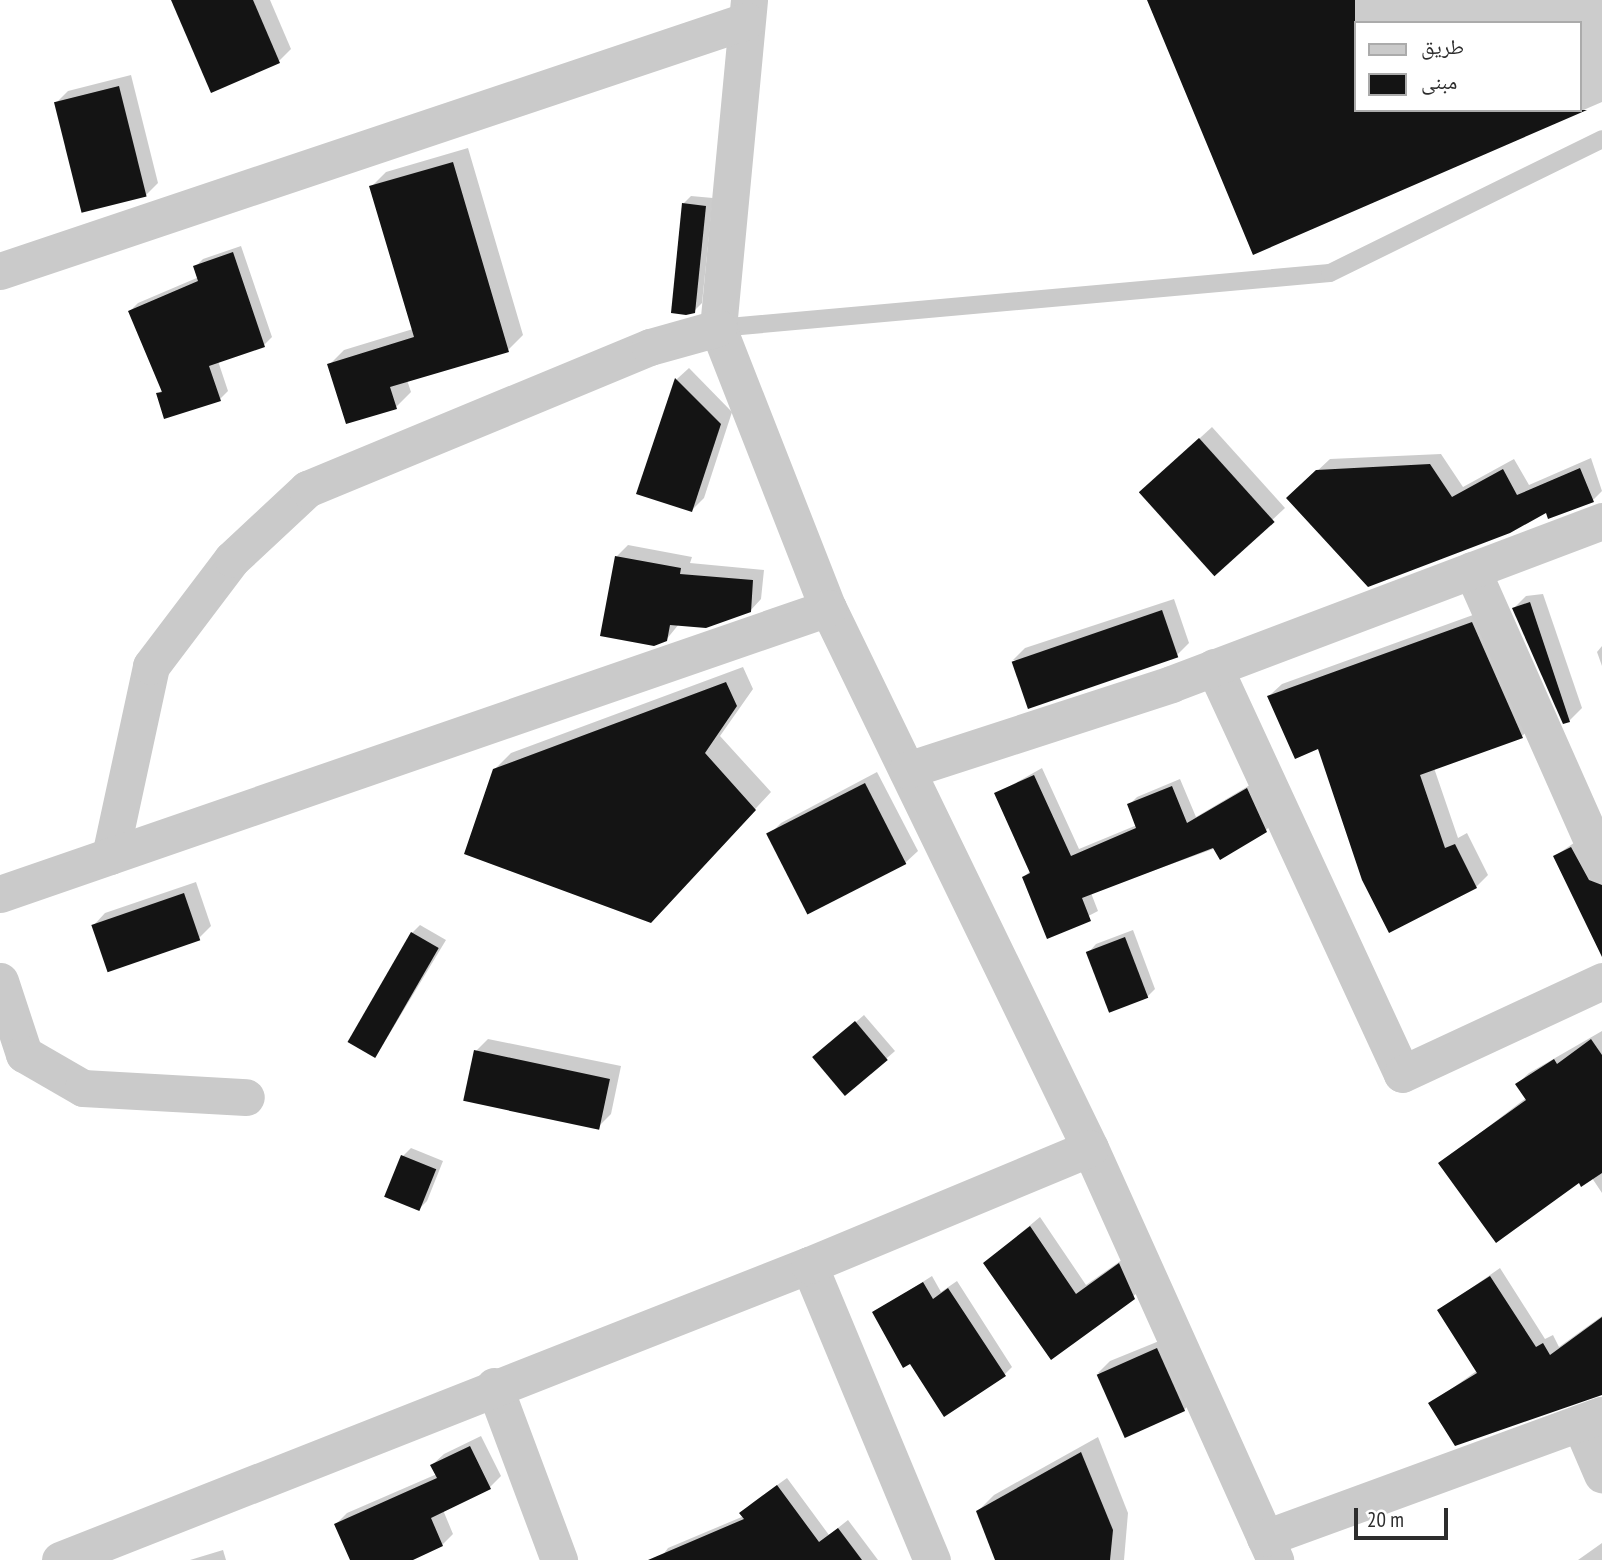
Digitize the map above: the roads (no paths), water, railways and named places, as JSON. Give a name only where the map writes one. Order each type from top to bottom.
[{"type":"street","points":[[0,271],[748,11],[718,328],[828,608],[1090,1148],[1270,1549],[1591,1419],[1602,1474]]},
{"type":"street","points":[[110,856],[151,666],[232,559],[307,489],[650,347],[718,328]]},
{"type":"street","points":[[907,770],[1214,667],[1602,521]]},
{"type":"street","points":[[1472,570],[1602,864]]},
{"type":"street","points":[[0,894],[828,608]]},
{"type":"street","points":[[1214,667],[1402,1074],[1602,981]]},
{"type":"street","points":[[0,981],[24,1054],[83,1088],[246,1097]]},
{"type":"street","points":[[60,1560],[494,1386],[809,1265],[1090,1148]]},
{"type":"street","points":[[809,1265],[932,1560]]},
{"type":"street","points":[[494,1386],[559,1560]]},
{"type":"lane","points":[[718,328],[1330,273],[1602,139]]}]
